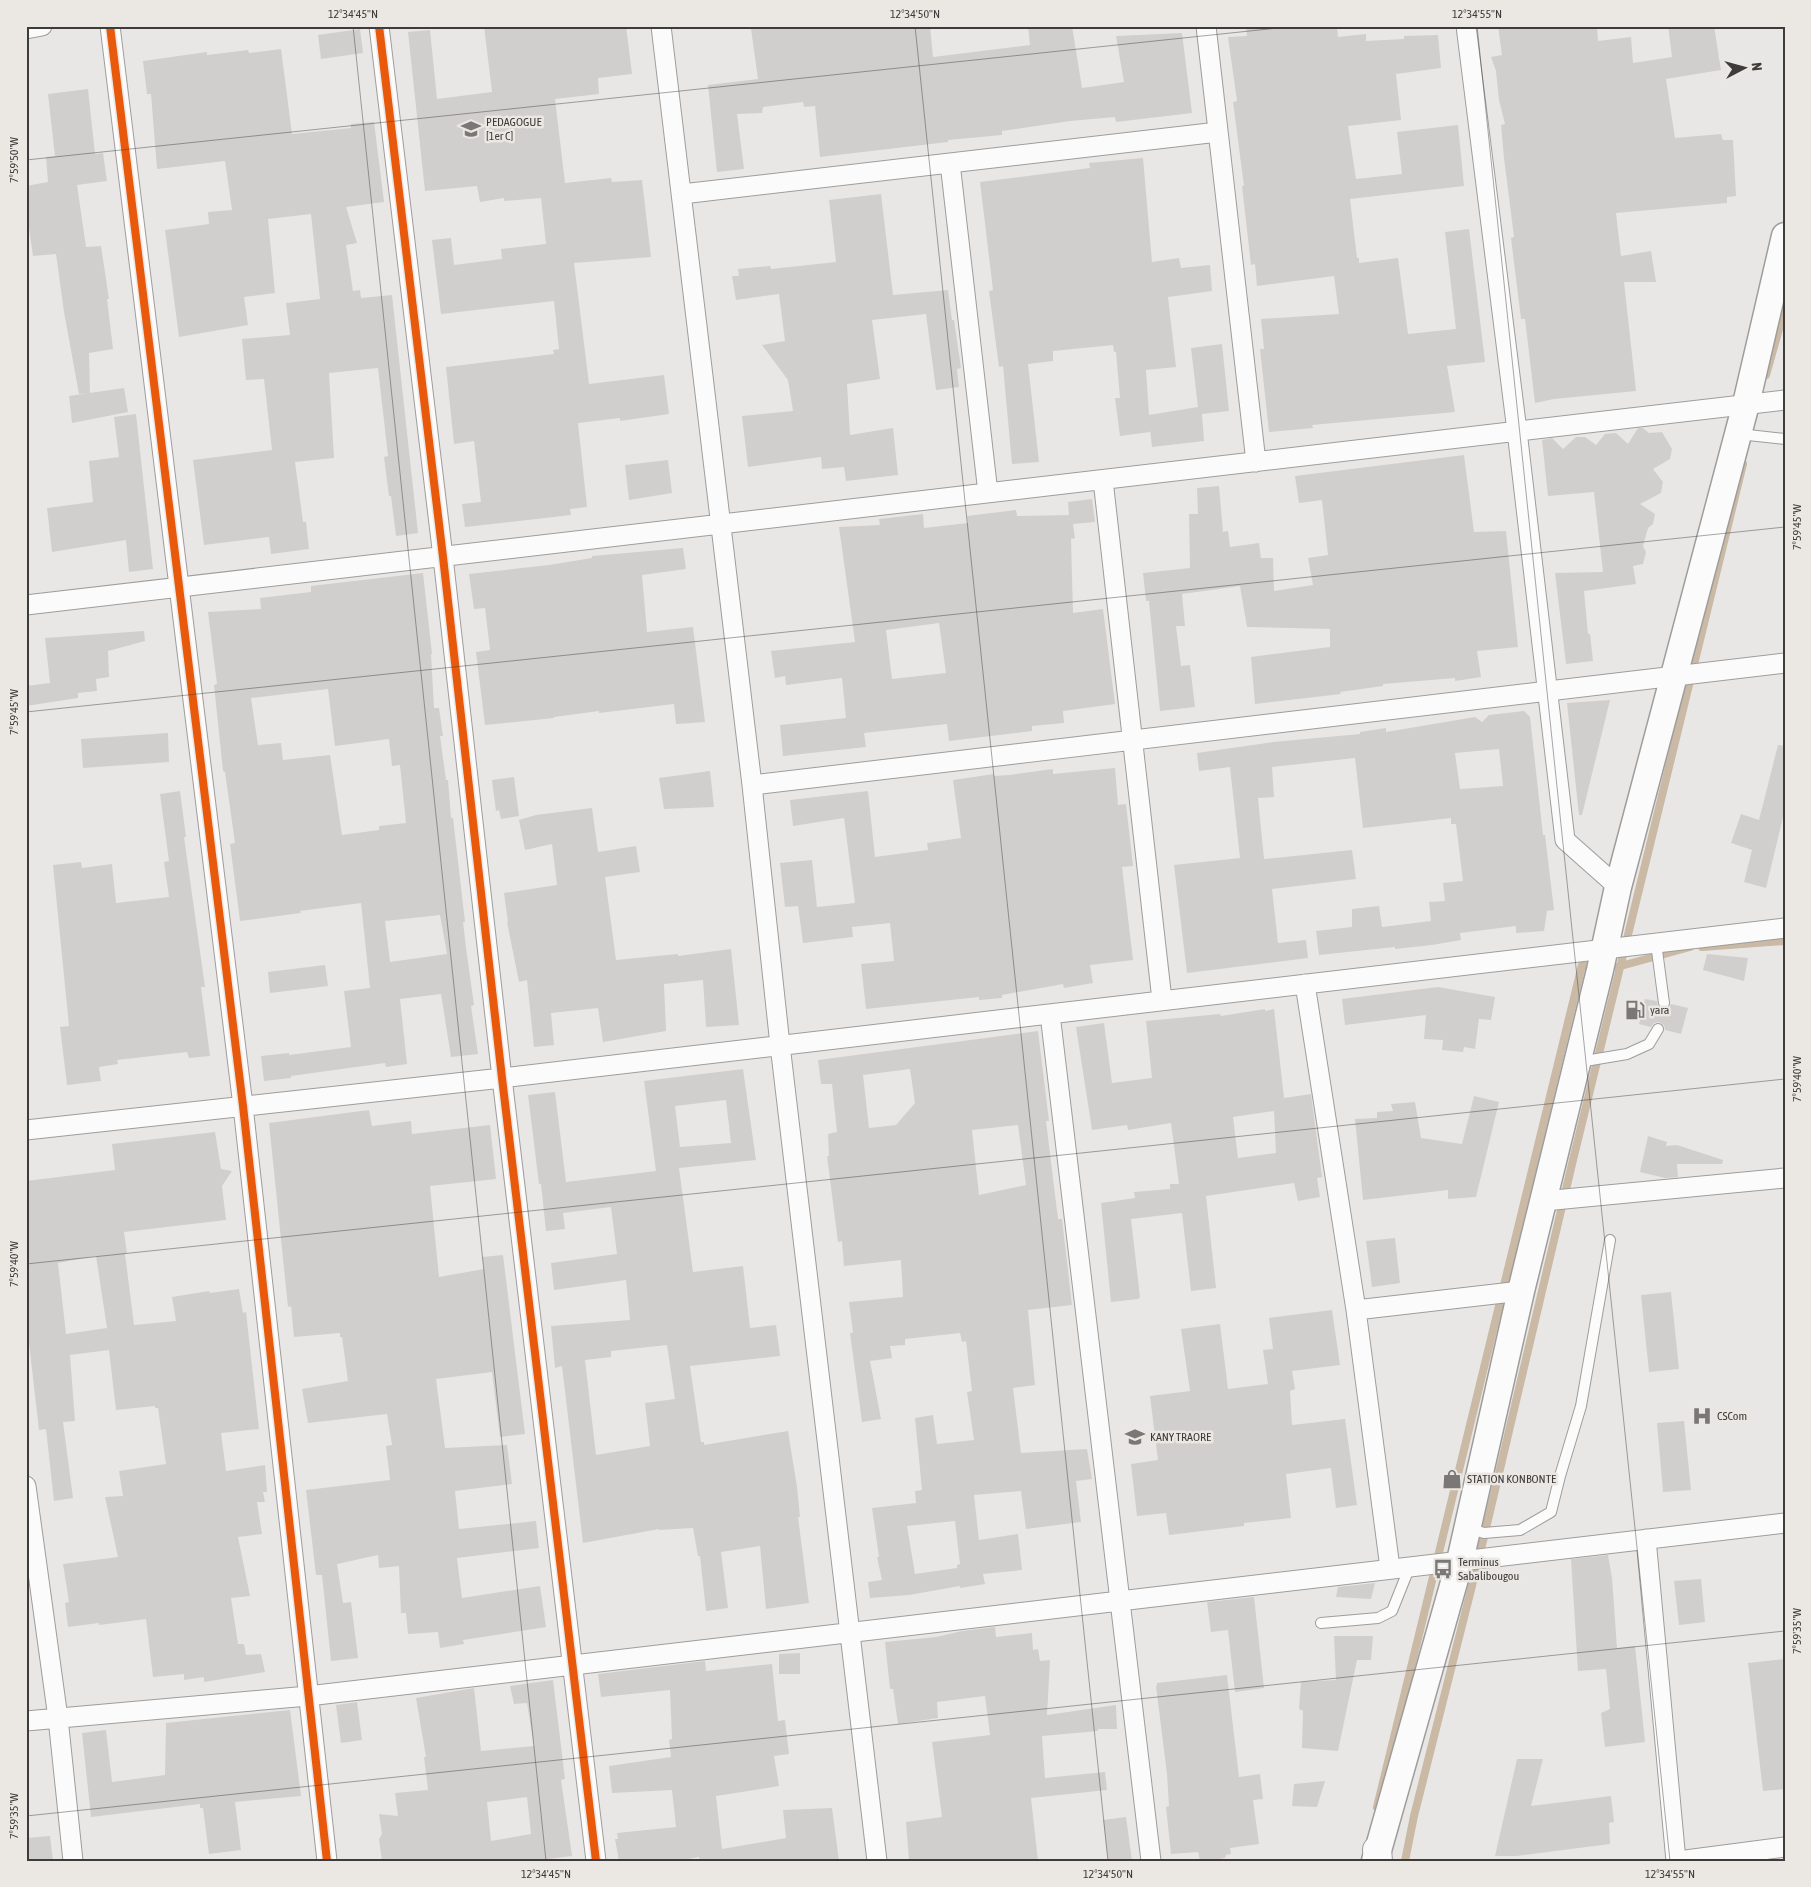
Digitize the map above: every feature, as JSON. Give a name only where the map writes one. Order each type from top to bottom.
[{"type":"main road","points":[[1377,1857],[1460,1561],[1618,887],[1746,404],[1785,236]]},
{"type":"street","points":[[26,29],[42,26]]},
{"type":"street","points":[[110,26],[243,1106],[327,1861]]},
{"type":"street","points":[[380,26],[502,1078],[596,1861]]},
{"type":"street","points":[[662,26],[752,785],[780,1045],[878,1861]]},
{"type":"street","points":[[1206,26],[1256,462]]},
{"type":"street","points":[[1466,26],[1517,431],[1565,840],[1618,887]]},
{"type":"street","points":[[682,194],[1218,132]]},
{"type":"street","points":[[950,163],[988,493]]},
{"type":"street","points":[[26,605],[1785,400]]},
{"type":"street","points":[[1103,480],[1162,1000]]},
{"type":"street","points":[[752,785],[1673,678],[1785,663]]},
{"type":"street","points":[[26,1130],[502,1078],[1785,928]]},
{"type":"street","points":[[1305,984],[1356,1310],[1390,1568]]},
{"type":"street","points":[[1050,1014],[1151,1861]]},
{"type":"street","points":[[1544,1201],[1785,1178]]},
{"type":"street","points":[[1356,1310],[1522,1291]]},
{"type":"street","points":[[26,1486],[58,1718],[73,1861]]},
{"type":"street","points":[[26,1721],[308,1696],[1785,1523]]},
{"type":"street","points":[[1646,1539],[1677,1861],[1785,1847]]},
{"type":"lane","points":[[1738,434],[1785,439]]},
{"type":"lane","points":[[1656,942],[1664,1003]]},
{"type":"lane","points":[[1578,1062],[1627,1054],[1649,1044],[1658,1029]]},
{"type":"lane","points":[[1468,1528],[1484,1534],[1520,1530],[1551,1512],[1581,1406],[1610,1240]]},
{"type":"lane","points":[[1321,1623],[1378,1618],[1392,1611],[1410,1566]]},
{"type":"building","points":[[484,26],[626,26],[632,74],[598,78],[599,94],[555,99],[565,183],[611,178],[612,182],[642,180],[651,257],[574,263],[589,384],[664,375],[669,414],[620,421],[620,418],[578,423],[587,507],[570,509],[571,515],[465,527],[462,504],[481,502],[474,441],[454,444],[446,367],[554,354],[553,350],[559,349],[554,301],[441,314],[432,240],[451,238],[454,265],[502,259],[501,249],[546,244],[541,198],[504,201],[504,198],[480,202],[477,186],[425,191],[408,32],[430,30],[437,99],[492,92]]},
{"type":"building","points":[[766,26],[930,26],[933,57],[1030,45],[1028,26],[1072,26],[1082,88],[1124,82],[1116,36],[1182,33],[1192,113],[1116,122],[1115,117],[1070,121],[1002,131],[1002,135],[948,140],[948,142],[820,157],[815,106],[804,107],[803,102],[763,107],[762,113],[737,114],[744,169],[717,172],[708,85],[758,79],[751,29]]},
{"type":"building","points":[[1246,26],[1337,26],[1338,37],[1366,34],[1366,41],[1404,39],[1404,36],[1438,35],[1441,68],[1396,74],[1401,120],[1348,126],[1356,179],[1402,174],[1397,132],[1458,125],[1464,186],[1350,199],[1359,263],[1398,258],[1408,334],[1456,329],[1445,232],[1469,229],[1485,362],[1447,366],[1455,412],[1312,425],[1313,428],[1269,432],[1260,349],[1264,349],[1261,319],[1339,314],[1334,276],[1257,286],[1255,264],[1251,265],[1242,186],[1244,186],[1233,102],[1237,101],[1228,37],[1247,36]]},
{"type":"building","points":[[1498,26],[1597,26],[1598,41],[1631,37],[1633,63],[1672,57],[1668,26],[1714,26],[1721,70],[1666,79],[1675,138],[1721,134],[1723,140],[1733,140],[1736,196],[1727,197],[1727,203],[1616,213],[1621,256],[1651,251],[1656,282],[1624,282],[1636,391],[1554,399],[1535,403],[1525,319],[1521,319],[1511,238],[1514,237],[1501,125],[1505,124],[1499,100],[1496,71],[1491,57],[1502,55]]},
{"type":"building","points":[[360,29],[363,53],[321,59],[318,35]]},
{"type":"building","points":[[281,49],[292,134],[351,128],[351,124],[374,122],[384,202],[346,207],[357,243],[346,245],[353,291],[360,290],[361,298],[392,295],[418,533],[396,536],[384,457],[388,456],[378,368],[329,373],[334,458],[295,462],[303,522],[306,522],[309,549],[271,554],[269,537],[204,545],[193,460],[272,450],[264,379],[246,380],[242,339],[290,335],[286,303],[320,299],[311,214],[268,219],[275,293],[244,297],[248,325],[179,337],[165,230],[209,224],[208,212],[232,210],[225,161],[157,169],[151,94],[147,94],[143,61],[207,52],[207,55],[248,50],[249,53]]},
{"type":"building","points":[[88,89],[95,154],[103,153],[107,181],[77,185],[86,247],[101,246],[109,299],[107,299],[113,349],[89,353],[90,393],[79,394],[64,312],[56,254],[33,256],[26,207],[26,186],[48,182],[46,157],[55,156],[48,94]]},
{"type":"building","points":[[1143,158],[1152,262],[1179,258],[1181,268],[1210,265],[1212,291],[1168,297],[1176,367],[1146,370],[1149,415],[1198,407],[1191,348],[1222,344],[1229,411],[1202,414],[1204,441],[1152,447],[1150,429],[1150,432],[1120,436],[1115,398],[1120,398],[1116,352],[1114,352],[1113,345],[1053,351],[1053,361],[1028,364],[1039,462],[1012,464],[1003,366],[999,367],[989,291],[993,290],[980,182],[1090,168],[1089,163]]},
{"type":"building","points":[[881,194],[893,295],[948,290],[961,368],[957,369],[959,387],[936,390],[926,314],[872,320],[880,379],[847,384],[850,435],[893,428],[898,475],[846,481],[844,467],[822,469],[821,457],[748,467],[742,416],[793,411],[788,380],[762,345],[785,341],[779,294],[736,300],[732,276],[739,276],[738,269],[770,266],[771,269],[836,262],[829,200]]},
{"type":"building","points":[[124,388],[128,412],[72,423],[69,396]]},
{"type":"building","points":[[136,414],[153,569],[129,572],[126,540],[52,552],[47,508],[93,502],[89,461],[119,457],[114,417]]},
{"type":"building","points":[[1638,428],[1643,428],[1649,433],[1662,432],[1672,449],[1670,459],[1653,469],[1663,482],[1661,493],[1640,504],[1655,514],[1653,524],[1648,528],[1643,546],[1646,552],[1643,564],[1633,566],[1636,584],[1584,591],[1588,634],[1590,634],[1593,661],[1566,664],[1555,573],[1603,572],[1594,492],[1548,496],[1542,440],[1552,438],[1563,449],[1576,437],[1585,437],[1596,445],[1605,434],[1616,433],[1628,444]]},
{"type":"building","points":[[1464,455],[1474,532],[1506,531],[1518,647],[1477,651],[1481,677],[1455,681],[1455,678],[1383,684],[1383,686],[1340,692],[1341,694],[1255,704],[1251,657],[1330,647],[1330,629],[1247,627],[1240,586],[1182,594],[1185,626],[1176,626],[1181,666],[1190,665],[1195,707],[1160,711],[1149,601],[1146,601],[1143,573],[1190,568],[1189,514],[1198,514],[1197,488],[1219,486],[1223,532],[1228,531],[1230,547],[1259,543],[1261,558],[1273,558],[1274,591],[1313,585],[1308,558],[1328,555],[1322,500],[1299,503],[1295,476]]},
{"type":"building","points":[[668,460],[672,493],[629,500],[625,465]]},
{"type":"building","points":[[1092,499],[1095,522],[1073,524],[1075,538],[1071,539],[1073,613],[1103,609],[1115,704],[1063,711],[1064,723],[1032,726],[1032,731],[949,741],[947,724],[864,733],[866,747],[783,756],[780,725],[846,718],[842,678],[786,685],[785,676],[775,678],[771,651],[855,642],[839,527],[880,525],[879,519],[923,514],[924,528],[968,523],[967,516],[1016,510],[1017,516],[1069,515],[1068,502]],"holes":[[[939,623],[946,673],[892,679],[886,630]]]},
{"type":"building","points":[[683,548],[686,569],[642,575],[647,632],[693,627],[705,722],[676,724],[674,704],[485,725],[476,652],[490,650],[485,608],[474,609],[469,574],[549,565],[592,558],[592,556]]},
{"type":"building","points":[[423,573],[432,654],[434,708],[439,708],[443,736],[440,736],[446,780],[448,780],[451,818],[453,818],[465,922],[463,922],[474,1005],[471,1006],[478,1054],[451,1057],[441,994],[400,999],[407,1064],[386,1067],[385,1063],[264,1081],[261,1056],[289,1053],[289,1055],[351,1047],[344,991],[370,988],[361,903],[240,921],[230,844],[235,843],[225,772],[223,771],[214,685],[217,684],[208,612],[261,609],[260,598],[311,592],[311,586]],"holes":[[[328,689],[335,746],[389,739],[392,766],[400,765],[406,823],[379,826],[379,830],[342,835],[330,755],[283,760],[281,743],[258,745],[251,698]],[[440,915],[447,954],[390,962],[385,921]]]},
{"type":"building","points":[[144,631],[145,641],[108,651],[109,677],[96,679],[97,691],[78,693],[78,698],[26,706],[26,686],[50,683],[45,638]]},
{"type":"building","points":[[1610,700],[1582,815],[1579,815],[1567,703]]},
{"type":"building","points":[[1524,711],[1530,717],[1543,835],[1545,835],[1554,910],[1547,911],[1544,931],[1516,933],[1516,926],[1460,933],[1461,940],[1432,945],[1319,955],[1316,931],[1352,927],[1352,909],[1379,906],[1382,927],[1431,921],[1429,902],[1445,901],[1443,883],[1463,881],[1456,824],[1451,824],[1451,818],[1363,828],[1355,758],[1272,767],[1274,797],[1258,798],[1264,859],[1352,850],[1356,879],[1272,889],[1278,943],[1306,940],[1308,958],[1187,973],[1174,865],[1240,858],[1230,767],[1199,771],[1197,753],[1273,742],[1360,734],[1360,732],[1386,728],[1386,732],[1475,717],[1482,722],[1489,715]],"holes":[[[1499,749],[1503,786],[1460,789],[1455,753]]]},
{"type":"building","points":[[168,733],[169,762],[83,768],[81,739]]},
{"type":"building","points":[[1778,745],[1785,746],[1785,809],[1766,888],[1744,882],[1752,850],[1731,843],[1741,814],[1759,820]]},
{"type":"building","points":[[1115,768],[1118,805],[1126,804],[1133,866],[1122,867],[1133,960],[1090,965],[1093,983],[1064,988],[1063,984],[1002,995],[1002,998],[979,1000],[979,997],[866,1009],[861,964],[894,961],[890,923],[852,927],[853,937],[803,943],[798,906],[785,907],[780,863],[812,860],[817,907],[855,903],[844,818],[793,826],[790,800],[868,791],[875,857],[928,850],[927,843],[961,838],[953,780],[1053,769],[1053,774]]},
{"type":"building","points":[[710,771],[714,807],[664,809],[659,778]]},
{"type":"building","points":[[514,777],[519,816],[501,819],[499,810],[496,811],[492,780]]},
{"type":"building","points":[[180,791],[186,837],[184,837],[205,987],[201,987],[210,1056],[189,1058],[187,1052],[117,1060],[118,1064],[99,1067],[101,1081],[67,1085],[60,1027],[69,1026],[53,865],[81,862],[82,868],[112,864],[116,903],[169,897],[164,862],[169,861],[160,794]]},
{"type":"building","points":[[592,808],[598,852],[636,846],[640,872],[605,877],[616,960],[678,954],[678,956],[731,949],[739,1025],[706,1027],[703,980],[664,984],[666,1031],[603,1042],[598,1008],[551,1013],[554,1045],[534,1047],[527,980],[519,982],[507,922],[504,893],[557,885],[552,844],[525,850],[519,820],[536,815]]},
{"type":"building","points":[[1707,954],[1748,958],[1744,981],[1703,970]]},
{"type":"building","points":[[325,965],[328,986],[270,993],[268,972]]},
{"type":"building","points":[[1438,987],[1495,997],[1491,1020],[1479,1019],[1475,1049],[1464,1047],[1463,1052],[1442,1050],[1443,1040],[1424,1039],[1426,1015],[1345,1025],[1342,999]]},
{"type":"building","points":[[1645,999],[1657,1001],[1658,1007],[1662,1009],[1668,1009],[1671,1004],[1688,1008],[1681,1034],[1665,1030],[1664,1025],[1659,1022],[1654,1023],[1651,1027],[1639,1024]]},
{"type":"building","points":[[1274,1009],[1284,1098],[1311,1094],[1322,1177],[1317,1178],[1320,1197],[1298,1201],[1294,1183],[1206,1196],[1216,1288],[1191,1291],[1182,1213],[1131,1219],[1140,1297],[1138,1299],[1111,1302],[1101,1203],[1135,1198],[1134,1192],[1170,1189],[1170,1184],[1179,1184],[1171,1123],[1128,1130],[1127,1125],[1092,1130],[1076,1027],[1104,1023],[1112,1083],[1152,1078],[1146,1021],[1220,1014],[1221,1016]],"holes":[[[1274,1111],[1276,1153],[1238,1158],[1233,1117]]]},
{"type":"building","points":[[1038,1031],[1049,1121],[1046,1121],[1058,1219],[1062,1219],[1072,1305],[1028,1310],[1035,1385],[1013,1388],[1021,1453],[1087,1449],[1092,1479],[1076,1481],[1081,1522],[1026,1529],[1021,1491],[974,1495],[979,1540],[1018,1534],[1022,1570],[983,1574],[985,1584],[960,1588],[960,1586],[909,1595],[870,1598],[868,1582],[882,1580],[877,1557],[879,1557],[872,1508],[916,1503],[915,1491],[922,1490],[915,1418],[933,1415],[937,1444],[974,1440],[967,1392],[972,1391],[966,1341],[962,1342],[960,1333],[905,1339],[905,1345],[890,1346],[892,1358],[870,1361],[881,1419],[862,1422],[850,1333],[853,1333],[849,1302],[903,1297],[901,1260],[844,1266],[842,1241],[838,1242],[827,1156],[829,1156],[828,1134],[837,1132],[832,1084],[821,1084],[818,1060]],"holes":[[[910,1069],[915,1103],[896,1125],[869,1128],[863,1075]],[[1018,1125],[1026,1185],[979,1195],[972,1130]],[[955,1521],[960,1564],[957,1565],[957,1568],[915,1574],[907,1526]]]},
{"type":"building","points":[[743,1069],[756,1160],[679,1168],[693,1272],[743,1266],[750,1328],[776,1325],[780,1356],[690,1366],[701,1442],[704,1442],[704,1445],[788,1431],[797,1487],[800,1517],[798,1517],[809,1603],[766,1609],[760,1546],[721,1552],[728,1608],[706,1611],[700,1556],[698,1556],[693,1528],[659,1529],[583,1543],[562,1366],[555,1368],[551,1326],[630,1320],[626,1280],[554,1290],[551,1263],[617,1254],[611,1207],[563,1213],[565,1229],[546,1231],[528,1095],[555,1092],[566,1182],[656,1171],[644,1081]],"holes":[[[726,1100],[731,1143],[680,1147],[675,1106]],[[667,1345],[675,1399],[645,1403],[650,1446],[596,1455],[585,1360],[611,1357],[611,1351]]]},
{"type":"building","points":[[1474,1096],[1499,1102],[1476,1197],[1448,1199],[1448,1190],[1363,1200],[1355,1119],[1377,1118],[1377,1112],[1393,1111],[1391,1104],[1415,1102],[1421,1138],[1462,1144]]},
{"type":"building","points":[[369,1110],[372,1126],[411,1121],[412,1134],[490,1125],[496,1179],[430,1186],[439,1277],[484,1269],[482,1257],[503,1255],[525,1434],[500,1437],[492,1372],[436,1379],[445,1448],[507,1445],[512,1484],[455,1491],[459,1529],[536,1521],[539,1548],[457,1558],[462,1598],[540,1586],[546,1627],[463,1640],[464,1644],[440,1648],[438,1632],[408,1634],[406,1613],[401,1613],[399,1566],[379,1568],[378,1555],[337,1564],[343,1603],[351,1602],[358,1658],[331,1661],[322,1575],[316,1575],[306,1490],[390,1480],[386,1446],[392,1445],[387,1414],[308,1423],[302,1389],[348,1381],[340,1333],[294,1337],[291,1306],[288,1307],[269,1123]]},
{"type":"building","points":[[215,1132],[221,1169],[232,1171],[222,1186],[226,1220],[124,1232],[127,1253],[125,1254],[134,1325],[176,1321],[172,1297],[209,1291],[210,1293],[239,1289],[243,1313],[246,1312],[259,1429],[221,1433],[226,1471],[265,1465],[267,1492],[263,1492],[265,1502],[257,1502],[262,1534],[238,1537],[250,1596],[231,1598],[238,1644],[244,1644],[246,1655],[261,1654],[265,1672],[204,1682],[204,1677],[184,1680],[184,1674],[153,1677],[146,1619],[68,1627],[65,1603],[69,1602],[63,1564],[118,1557],[105,1497],[123,1496],[119,1471],[166,1464],[158,1408],[155,1408],[155,1406],[116,1410],[109,1350],[70,1355],[75,1421],[63,1422],[73,1498],[54,1501],[46,1429],[39,1430],[26,1317],[26,1181],[115,1170],[112,1144]],"holes":[[[96,1256],[107,1328],[66,1334],[58,1263]]]},
{"type":"building","points":[[1648,1136],[1667,1142],[1666,1146],[1677,1145],[1723,1160],[1722,1164],[1677,1164],[1678,1177],[1665,1178],[1640,1172]]},
{"type":"building","points":[[1395,1238],[1400,1283],[1372,1287],[1366,1241]]},
{"type":"building","points":[[1671,1292],[1679,1369],[1649,1372],[1641,1295]]},
{"type":"building","points":[[1332,1310],[1340,1365],[1292,1371],[1295,1389],[1290,1391],[1292,1425],[1345,1419],[1357,1505],[1336,1508],[1331,1468],[1286,1474],[1291,1518],[1244,1523],[1244,1526],[1169,1535],[1166,1513],[1137,1516],[1131,1464],[1158,1460],[1150,1396],[1190,1391],[1181,1329],[1220,1324],[1228,1389],[1268,1384],[1263,1350],[1273,1349],[1269,1318]]},
{"type":"building","points":[[1684,1421],[1691,1490],[1663,1492],[1657,1423]]},
{"type":"building","points":[[1608,1555],[1612,1578],[1617,1648],[1635,1646],[1645,1742],[1605,1747],[1601,1713],[1610,1709],[1606,1669],[1578,1671],[1571,1559]]},
{"type":"building","points":[[1701,1579],[1705,1622],[1679,1625],[1674,1581]]},
{"type":"building","points":[[1375,1583],[1371,1599],[1336,1597],[1338,1587]]},
{"type":"building","points":[[1254,1597],[1264,1688],[1235,1692],[1228,1630],[1211,1632],[1207,1602]]},
{"type":"building","points":[[995,1627],[996,1637],[1032,1633],[1033,1650],[1038,1649],[1040,1661],[1050,1660],[1047,1715],[1116,1705],[1117,1729],[1098,1729],[1098,1731],[1042,1736],[1045,1778],[1105,1772],[1107,1790],[1031,1798],[1038,1861],[909,1861],[906,1822],[942,1817],[932,1742],[990,1735],[985,1696],[937,1702],[938,1718],[898,1724],[893,1689],[890,1689],[885,1642],[936,1637],[962,1631]]},
{"type":"building","points":[[1334,1636],[1373,1636],[1371,1660],[1357,1660],[1338,1751],[1302,1748],[1303,1711],[1299,1709],[1301,1682],[1336,1680]]},
{"type":"building","points":[[800,1653],[800,1674],[779,1674],[779,1654]]},
{"type":"building","points":[[1785,1659],[1785,1789],[1763,1791],[1748,1663]]},
{"type":"building","points":[[705,1661],[706,1671],[772,1664],[778,1721],[785,1720],[789,1754],[774,1756],[779,1786],[716,1796],[722,1849],[786,1838],[783,1810],[832,1808],[839,1861],[700,1861],[699,1857],[678,1861],[619,1861],[615,1839],[618,1839],[617,1833],[676,1827],[672,1790],[612,1793],[609,1766],[671,1757],[669,1740],[672,1739],[670,1690],[601,1697],[598,1674]]},
{"type":"building","points":[[1227,1675],[1239,1777],[1260,1774],[1263,1799],[1253,1800],[1259,1844],[1230,1848],[1231,1854],[1226,1855],[1225,1858],[1200,1861],[1198,1852],[1171,1854],[1166,1807],[1169,1806],[1167,1774],[1156,1686],[1157,1683]]},
{"type":"building","points":[[553,1680],[565,1779],[561,1780],[572,1856],[532,1861],[382,1861],[379,1839],[382,1834],[379,1814],[398,1816],[395,1793],[428,1790],[424,1757],[426,1757],[416,1698],[474,1688],[481,1751],[534,1746],[527,1703],[514,1704],[510,1686]],"holes":[[[527,1797],[531,1834],[491,1841],[487,1802]]]},
{"type":"building","points":[[357,1702],[362,1740],[341,1743],[336,1705]]},
{"type":"building","points":[[290,1710],[301,1796],[235,1802],[241,1850],[209,1854],[203,1808],[200,1808],[200,1804],[91,1817],[82,1733],[106,1730],[112,1782],[165,1775],[166,1723]]},
{"type":"building","points":[[1517,1759],[1543,1759],[1531,1806],[1611,1796],[1614,1822],[1609,1823],[1610,1844],[1517,1856],[1495,1856]]},
{"type":"building","points":[[1325,1781],[1317,1807],[1292,1806],[1294,1784]]},
{"type":"building","points":[[1126,1817],[1132,1861],[1108,1861],[1103,1820]]},
{"type":"building","points":[[50,1836],[53,1861],[26,1861],[26,1838]]},
{"type":"waterway","points":[[1766,375],[1785,308]]},
{"type":"waterway","points":[[1405,1861],[1414,1816],[1479,1558],[1572,1164],[1743,464]]},
{"type":"waterway","points":[[1702,947],[1785,941]]},
{"type":"waterway","points":[[1617,967],[1690,947]]},
{"type":"waterway","points":[[1377,1807],[1582,965],[1596,969]]},
{"type":"cycle path","points":[[110,26],[243,1106],[327,1861]]},
{"type":"cycle path","points":[[379,26],[596,1861]]},
{"type":"place","name":"PEDAGOGUE [1er C]","points":[[471,129]]},
{"type":"place","name":"yara","points":[[1635,1010]]},
{"type":"place","name":"CSCom","points":[[1702,1416]]},
{"type":"place","name":"KANY TRAORE","points":[[1135,1437]]},
{"type":"place","name":"STATION KONBONTE","points":[[1452,1479]]},
{"type":"place","name":"Terminus Sabalibougou","points":[[1443,1569]]}]
